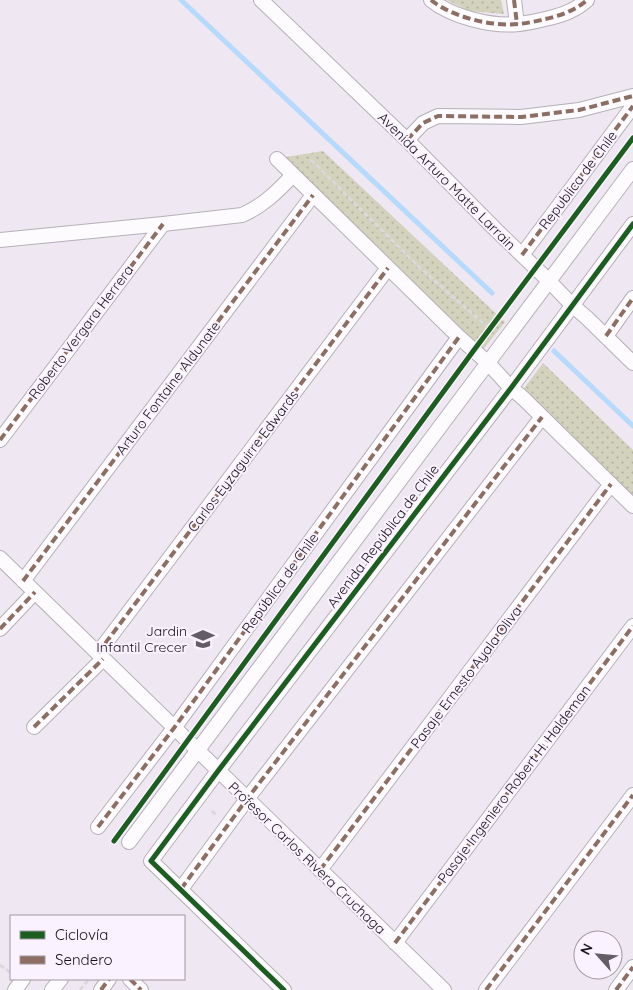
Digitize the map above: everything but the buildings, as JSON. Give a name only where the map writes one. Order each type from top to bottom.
[{"type":"street","name":"Avenida Arturo Matte Larrain","points":[[261,0],[407,140],[572,305],[633,363]]},
{"type":"street","points":[[431,0],[452,12],[473,20],[492,24],[517,24],[553,17],[570,11],[587,0]]},
{"type":"street","points":[[514,0],[517,24]]},
{"type":"street","points":[[407,140],[422,123],[438,116],[529,116],[579,110],[633,96]]},
{"type":"street","name":"Republica de Chile","points":[[522,255],[633,106]]},
{"type":"street","points":[[277,159],[459,337],[488,362],[511,388],[633,506]]},
{"type":"street","name":"Avenida República de Chile","points":[[129,842],[633,169]]},
{"type":"street","points":[[0,240],[242,215],[271,198],[293,175]]},
{"type":"street","name":"Arturo Fontaine Aldunate","points":[[23,581],[313,195]]},
{"type":"street","name":"Roberto Vergara Herrera","points":[[0,440],[163,224]]},
{"type":"street","name":"Avenida República de Chile","points":[[181,889],[151,861],[511,388],[633,224]]},
{"type":"street","name":"Carlos Eyzaguirre Edwards","points":[[34,727],[100,656],[388,268]]},
{"type":"street","points":[[606,336],[633,298]]},
{"type":"street","name":"República de Chile","points":[[98,828],[174,728],[459,337]]},
{"type":"street","points":[[284,990],[181,889],[247,799],[542,417]]},
{"type":"street","name":"Pasaje Ernesto Ayala Oliva","points":[[320,870],[611,484]]},
{"type":"street","name":"Profesor Carlos Rivera Cruchaga","points":[[0,558],[444,990]]},
{"type":"street","points":[[0,629],[35,592]]},
{"type":"street","name":"Pasaje Ingeniero Robert H. Haldeman","points":[[395,943],[633,626]]},
{"type":"street","points":[[486,990],[633,795]]},
{"type":"street","points":[[616,990],[633,967]]},
{"type":"street","points":[[52,990],[60,980]]},
{"type":"street","points":[[131,980],[141,990]]},
{"type":"path","points":[[311,160],[420,268],[490,329]]},
{"type":"path","points":[[474,350],[496,322]]},
{"type":"path","points":[[0,975],[3,967]]},
{"type":"path","points":[[80,990],[88,980]]},
{"type":"green space","points":[[447,0],[501,0],[504,14],[469,11]]},
{"type":"green space","points":[[323,151],[505,322],[482,351],[286,157]]},
{"type":"green space","points":[[543,363],[633,450],[633,495],[522,391]]},
{"type":"waterway","points":[[181,0],[492,293]]},
{"type":"waterway","points":[[554,351],[633,426]]},
{"type":"marked path","points":[[431,0],[450,11],[473,20],[508,25],[529,23],[556,16],[573,10],[587,0]]},
{"type":"marked path","points":[[514,0],[517,24]]},
{"type":"marked path","points":[[407,140],[423,123],[438,116],[521,117],[579,110],[633,96]]},
{"type":"marked path","points":[[522,255],[633,106]]},
{"type":"marked path","points":[[23,581],[313,195]]},
{"type":"marked path","points":[[0,440],[163,224]]},
{"type":"marked path","points":[[98,653],[388,268]]},
{"type":"marked path","points":[[606,336],[633,298]]},
{"type":"marked path","points":[[98,827],[174,728],[459,337]]},
{"type":"marked path","points":[[181,889],[247,799],[542,417]]},
{"type":"marked path","points":[[320,870],[611,484]]},
{"type":"marked path","points":[[0,629],[35,592]]},
{"type":"marked path","points":[[395,943],[633,626]]},
{"type":"marked path","points":[[34,727],[103,659]]},
{"type":"marked path","points":[[486,990],[633,795]]},
{"type":"marked path","points":[[616,990],[633,967]]},
{"type":"marked path","points":[[101,990],[108,980]]},
{"type":"marked path","points":[[131,980],[141,990]]},
{"type":"cycle path","points":[[114,841],[474,350],[633,138]]},
{"type":"cycle path","points":[[284,990],[151,861],[511,388],[633,224]]},
{"type":"place","name":"Jardin Infantil Crecer","points":[[203,639]]}]
